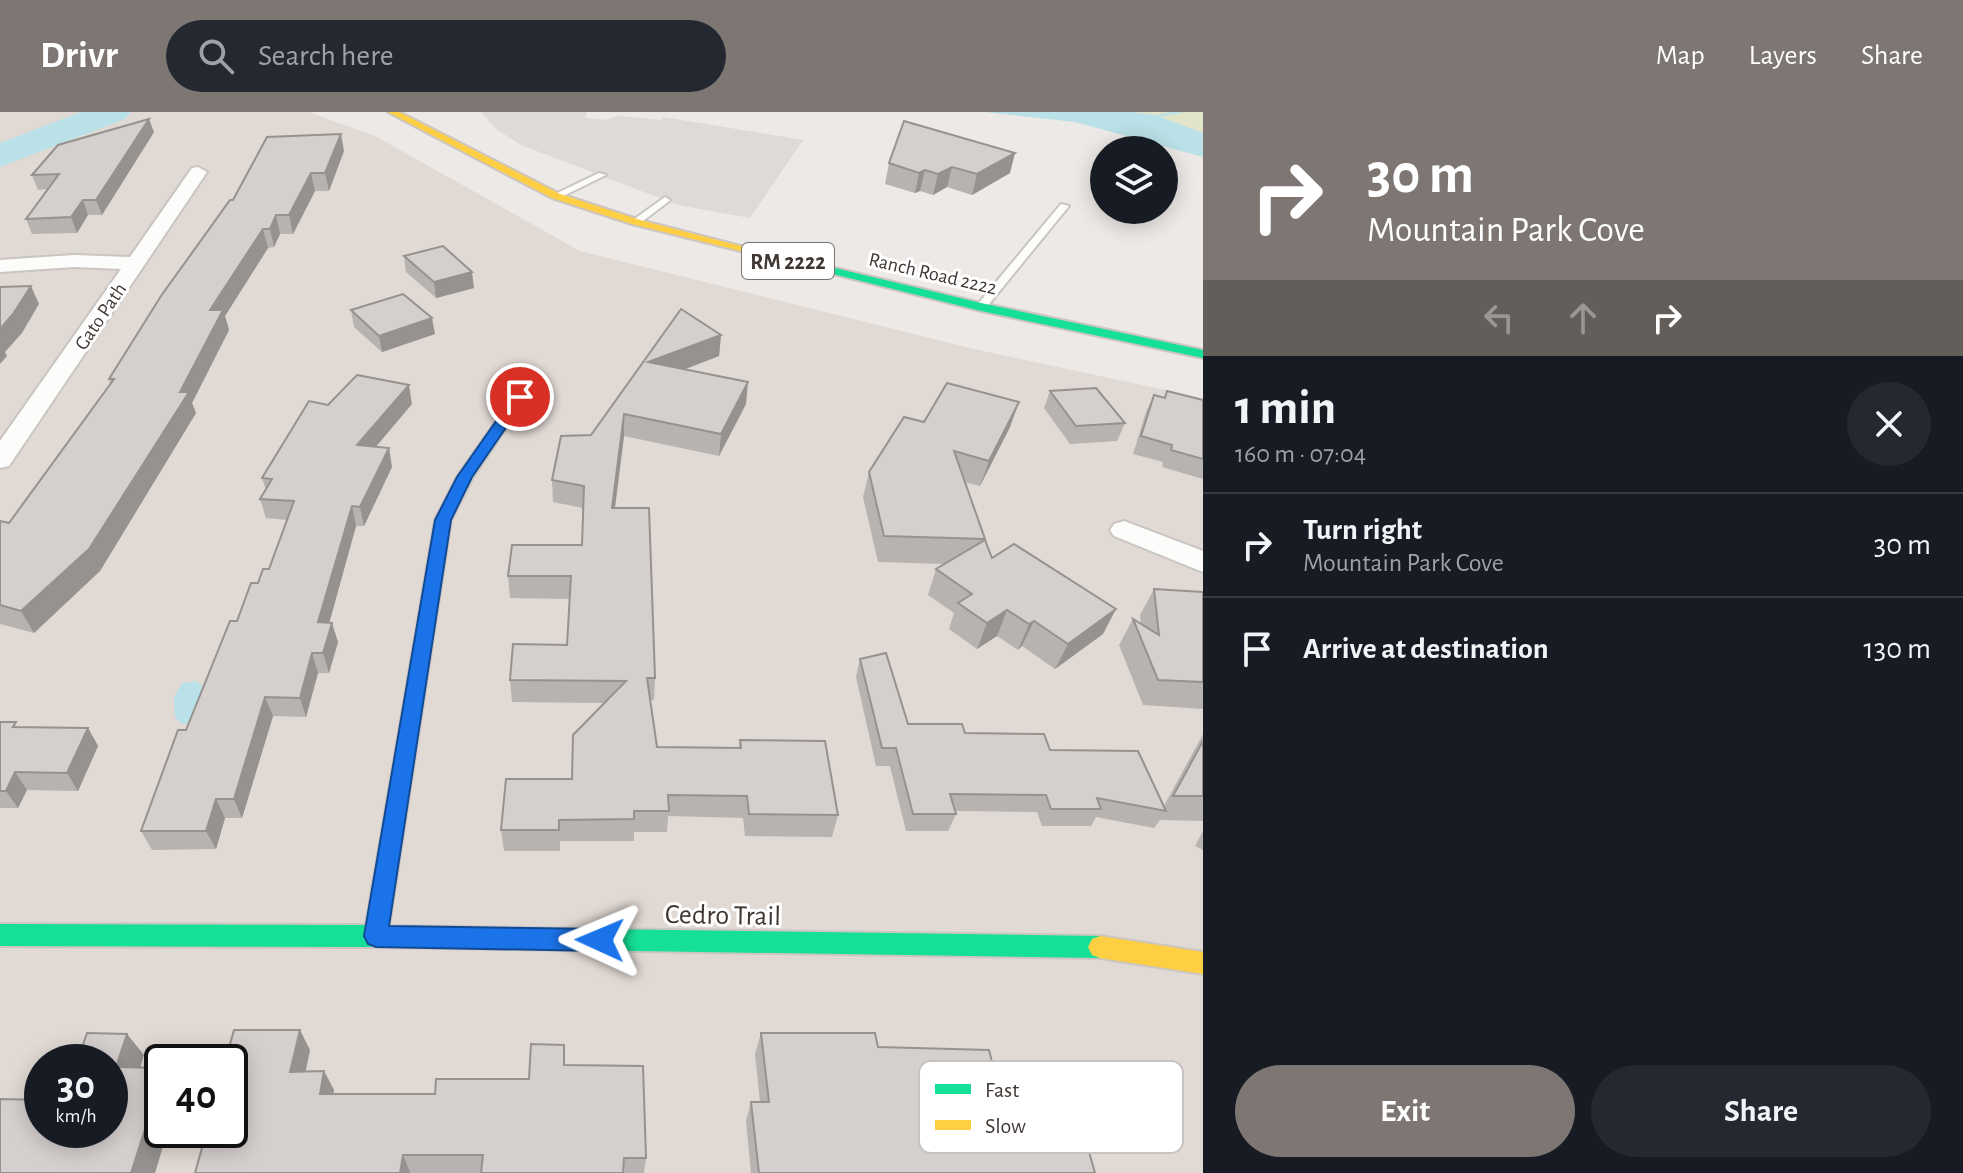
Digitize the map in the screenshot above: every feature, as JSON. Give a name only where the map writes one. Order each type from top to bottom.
[{"type":"street","name":"Ranch Road 2222","points":[[392,112],[556,196],[636,222],[981,307],[1203,354]]},
{"type":"street","name":"Gato Path","points":[[0,460],[198,172]]},
{"type":"street","points":[[0,266],[74,261],[136,263]]},
{"type":"street","points":[[376,936],[443,520],[465,477],[520,397]]},
{"type":"street","points":[[1124,530],[1203,562]]},
{"type":"street","name":"Cedro Trail","points":[[0,935],[376,936],[1111,947],[1203,963]]},
{"type":"lane","points":[[556,196],[602,175]]},
{"type":"lane","points":[[636,222],[665,200]]},
{"type":"lane","points":[[981,307],[1064,206]]},
{"type":"shaded area","points":[[0,112],[309,112],[377,137],[580,251],[974,349],[1203,398],[1203,1173],[0,1173]]},
{"type":"shaded area","points":[[481,112],[587,112],[585,118],[604,120],[618,116],[661,120],[663,117],[803,140],[750,218],[678,205],[521,145],[496,129]]},
{"type":"green space","points":[[1133,112],[1203,112],[1203,133],[1155,115]]},
{"type":"water","points":[[985,112],[1133,112],[1155,115],[1203,133],[1203,157],[1178,150],[1178,136],[1126,136],[1075,122]]},
{"type":"water","points":[[196,681],[203,687],[204,695],[190,724],[182,724],[175,717],[174,698],[182,683]]},
{"type":"building","points":[[149,119],[96,200],[83,200],[71,217],[26,219],[59,174],[32,175],[58,145]]},
{"type":"building","points":[[904,121],[1015,153],[977,174],[952,167],[938,174],[925,170],[919,173],[889,163]]},
{"type":"building","points":[[341,134],[325,173],[311,173],[289,215],[276,215],[270,229],[263,229],[210,310],[223,310],[180,392],[189,392],[89,549],[21,611],[0,605],[0,521],[9,523],[114,379],[109,379],[161,296],[233,200],[267,137]]},
{"type":"building","points":[[443,246],[472,272],[434,282],[404,256]]},
{"type":"building","points":[[31,286],[13,314],[0,329],[0,287]]},
{"type":"building","points":[[403,294],[432,318],[379,336],[351,310]]},
{"type":"building","points":[[681,309],[721,335],[648,362],[748,382],[721,434],[624,414],[612,508],[649,508],[655,678],[647,678],[657,747],[741,748],[740,740],[825,741],[838,815],[749,814],[747,796],[668,795],[669,811],[634,811],[634,819],[559,820],[559,830],[501,830],[506,779],[572,779],[573,735],[626,681],[510,680],[513,644],[567,645],[571,576],[508,576],[512,545],[582,545],[584,486],[552,480],[561,436],[591,435]]},
{"type":"building","points":[[357,375],[409,385],[357,445],[389,448],[360,507],[352,506],[318,622],[332,623],[323,653],[312,653],[300,698],[265,697],[234,799],[216,799],[206,831],[141,831],[178,730],[186,730],[230,621],[237,621],[251,583],[258,583],[263,569],[269,569],[294,501],[260,499],[272,479],[262,478],[309,401],[328,405]]},
{"type":"building","points":[[947,383],[1019,402],[989,461],[954,451],[985,539],[884,536],[869,472],[904,417],[924,422]]},
{"type":"building","points":[[1096,388],[1125,423],[1076,426],[1050,391]]},
{"type":"building","points":[[1167,391],[1203,400],[1203,459],[1171,450],[1172,445],[1141,436],[1154,395],[1165,398]]},
{"type":"building","points":[[985,540],[992,558],[1014,544],[1116,609],[1068,644],[1034,621],[1029,624],[1007,610],[987,623],[958,603],[972,594],[936,569]]},
{"type":"building","points":[[1154,589],[1203,592],[1203,682],[1158,680],[1133,619],[1159,635]]},
{"type":"building","points":[[886,653],[908,724],[962,724],[965,733],[1044,734],[1050,750],[1138,751],[1166,811],[1097,798],[1101,809],[1051,809],[1046,795],[950,794],[956,814],[913,814],[896,748],[882,748],[860,659]]},
{"type":"building","points":[[0,722],[16,722],[13,727],[88,728],[67,773],[15,772],[6,791],[0,791]]},
{"type":"building","points":[[1203,741],[1203,796],[1173,796]]},
{"type":"building","points":[[234,1030],[300,1030],[290,1072],[324,1071],[320,1094],[435,1094],[436,1079],[529,1079],[531,1044],[564,1045],[564,1065],[643,1066],[646,1158],[624,1158],[623,1173],[481,1173],[483,1155],[403,1155],[400,1173],[195,1173],[202,1148],[248,1148],[248,1044],[230,1044]]},
{"type":"building","points":[[87,1033],[127,1034],[124,1044],[83,1044]]},
{"type":"building","points":[[761,1033],[875,1033],[878,1047],[989,1050],[992,1061],[919,1061],[919,1153],[1089,1153],[1095,1173],[759,1173],[751,1102],[769,1102]]},
{"type":"building","points":[[128,1067],[144,1068],[144,1132],[131,1173],[0,1173],[0,1099],[24,1100],[24,1148],[128,1148]]},
{"type":"waterway","points":[[0,156],[113,112]]},
{"type":"waterway","points":[[1139,119],[1183,112]]},
{"type":"traffic: fast","points":[[789,260],[981,307],[1203,354]]},
{"type":"traffic: fast","points":[[376,936],[443,520],[465,477],[520,397]]},
{"type":"traffic: fast","points":[[0,935],[376,936],[1100,947]]},
{"type":"traffic: slow","points":[[392,112],[556,196],[636,222],[789,260]]},
{"type":"traffic: slow","points":[[1100,947],[1203,963]]},
{"type":"route","points":[[520,397],[465,477],[443,520],[376,936],[600,940]]}]
